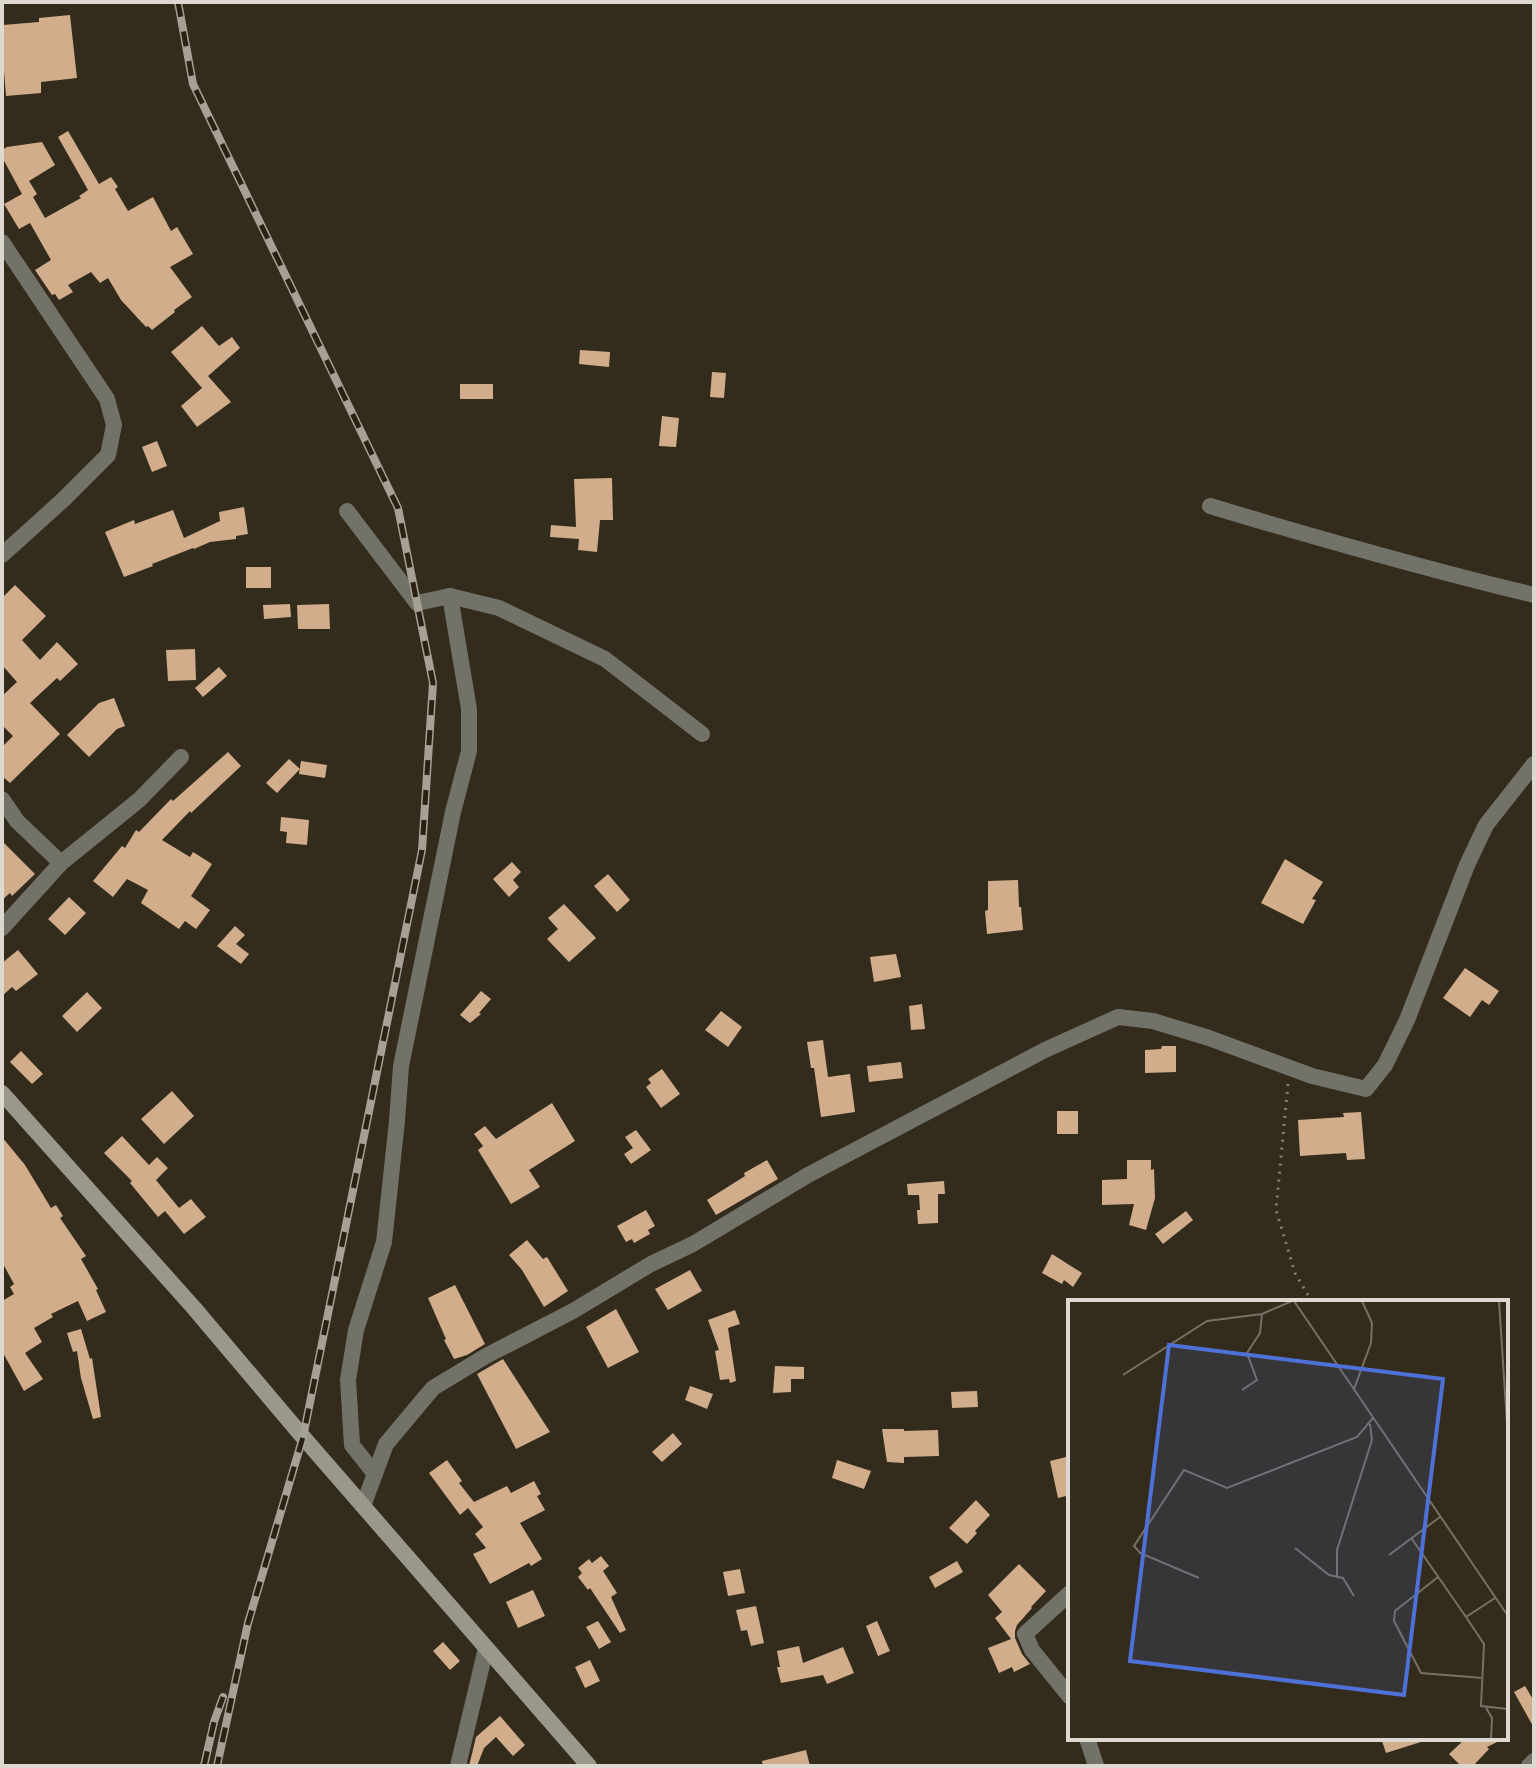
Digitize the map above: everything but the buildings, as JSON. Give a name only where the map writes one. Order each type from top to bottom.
[{"type":"street","points":[[2,242],[107,399],[114,425],[108,455],[2,555]]},
{"type":"street","points":[[1210,506],[1458,577],[1534,595]]},
{"type":"street","points":[[347,511],[417,603],[450,596],[499,608],[605,659],[702,734]]},
{"type":"street","points":[[375,1474],[352,1445],[348,1380],[356,1330],[384,1242],[401,1066],[453,812],[469,751],[469,709],[450,596]]},
{"type":"street","points":[[2,928],[61,863],[139,800],[181,757]]},
{"type":"street","points":[[363,1506],[386,1444],[433,1388],[651,1264],[693,1244],[808,1175],[1045,1050],[1118,1017],[1153,1021],[1312,1076],[1366,1089],[1385,1065],[1407,1020],[1467,865],[1486,825],[1534,764]]},
{"type":"street","points":[[2,799],[17,821],[61,863]]},
{"type":"street","points":[[2,1093],[194,1308],[589,1766]]},
{"type":"street","points":[[1068,1595],[1025,1634],[1032,1650],[1068,1695]]},
{"type":"street","points":[[458,1766],[486,1648]]},
{"type":"street","points":[[1088,1740],[1096,1766]]},
{"type":"street","points":[[1529,1766],[1534,1761]]},
{"type":"path","points":[[1290,1068],[1276,1210],[1295,1273],[1311,1300]]},
{"type":"railway","points":[[178,2],[193,84],[398,508],[433,683],[422,850],[303,1437],[248,1623],[217,1766]]},
{"type":"railway","points":[[204,1766],[223,1697]]}]
